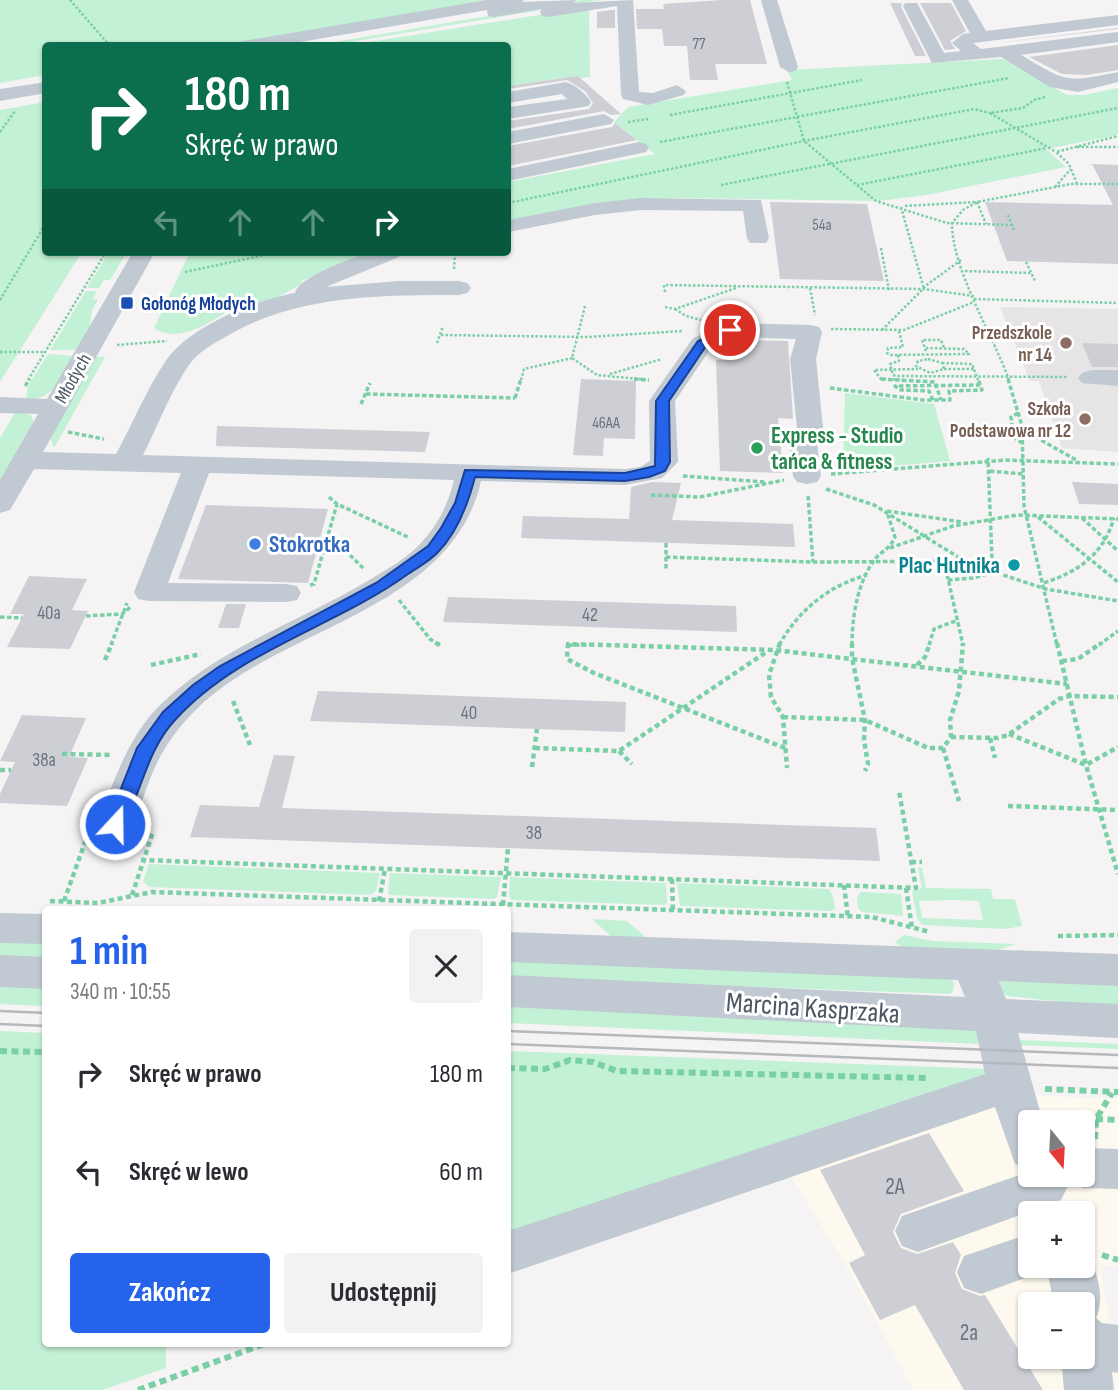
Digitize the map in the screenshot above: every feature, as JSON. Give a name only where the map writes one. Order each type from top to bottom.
[{"type":"street","points":[[267,42],[516,0]]},
{"type":"street","points":[[319,42],[568,0]]},
{"type":"street","points":[[479,24],[623,0],[630,95],[636,99],[648,99],[677,91]]},
{"type":"street","points":[[769,0],[788,74]]},
{"type":"street","points":[[960,0],[980,35]]},
{"type":"street","points":[[911,6],[938,59],[1118,37]]},
{"type":"street","points":[[955,36],[953,33],[980,35],[1118,20]]},
{"type":"street","points":[[978,55],[961,43],[980,35]]},
{"type":"street","points":[[1004,52],[1056,83],[1118,61]]},
{"type":"street","points":[[1071,79],[1118,78]]},
{"type":"street","points":[[0,86],[42,79]]},
{"type":"street","points":[[0,95],[42,88]]},
{"type":"street","points":[[511,97],[566,88],[582,102],[511,113]]},
{"type":"street","points":[[511,137],[604,120]]},
{"type":"street","points":[[511,155],[624,128]]},
{"type":"street","points":[[511,175],[646,146]]},
{"type":"street","points":[[511,225],[595,209],[641,204],[753,205],[758,238]]},
{"type":"street","name":"Młodych","points":[[0,504],[142,256]]},
{"type":"street","points":[[131,452],[177,362],[204,340],[237,320],[288,301],[325,278],[381,256]]},
{"type":"street","points":[[288,301],[369,290],[459,288]]},
{"type":"street","points":[[25,460],[131,452],[198,465],[625,477],[646,484],[664,462],[662,401],[676,382],[695,340],[730,330],[814,331],[803,359],[810,428],[803,443],[807,480]]},
{"type":"street","points":[[1091,378],[1118,378]]},
{"type":"street","points":[[0,405],[55,407]]},
{"type":"street","points":[[115,824],[145,748],[169,716],[199,688],[253,653],[382,586],[433,549],[448,529],[461,503],[470,473]]},
{"type":"street","points":[[0,928],[42,913]]},
{"type":"street","name":"Marcina Kasprzaka","points":[[511,947],[1118,970]]},
{"type":"street","points":[[974,964],[992,1017],[1036,1110]]},
{"type":"street","points":[[0,971],[42,973]]},
{"type":"street","name":"Marcina Kasprzaka","points":[[511,991],[722,1000],[907,1013],[1118,1021]]},
{"type":"street","points":[[511,1251],[995,1090],[1026,1088]]},
{"type":"street","points":[[918,1231],[1037,1187]]},
{"type":"street","points":[[981,1272],[1018,1259]]},
{"type":"lane","points":[[198,465],[149,592],[286,593]]},
{"type":"path","points":[[70,0],[107,42]]},
{"type":"path","points":[[646,146],[797,115],[1040,73]]},
{"type":"path","points":[[788,74],[790,92],[804,141],[881,203],[901,206],[952,223],[1013,227],[1008,215]]},
{"type":"path","points":[[990,113],[1023,108],[1034,100],[1063,93],[1071,79]]},
{"type":"path","points":[[668,115],[862,80]]},
{"type":"path","points":[[0,132],[18,108]]},
{"type":"path","points":[[720,185],[1118,108]]},
{"type":"path","points":[[511,202],[804,141],[974,109],[990,113],[1056,152],[1071,169],[1077,184]]},
{"type":"path","points":[[624,128],[655,117]]},
{"type":"path","points":[[1056,152],[1118,136]]},
{"type":"path","points":[[1073,147],[1118,147]]},
{"type":"path","points":[[856,185],[1047,148]]},
{"type":"path","points":[[1054,187],[1071,169]]},
{"type":"path","points":[[901,206],[977,202],[1077,184],[1118,184]]},
{"type":"path","points":[[977,202],[963,210],[952,223],[952,237],[974,299],[1008,377],[1018,412],[1023,444],[1024,506],[1086,765],[1118,874]]},
{"type":"path","points":[[977,202],[987,225]]},
{"type":"path","points":[[901,206],[924,289]]},
{"type":"path","points":[[0,300],[42,230]]},
{"type":"path","points":[[881,248],[890,279],[889,290]]},
{"type":"path","points":[[24,389],[104,256]]},
{"type":"path","points":[[185,272],[260,256]]},
{"type":"path","points":[[882,330],[924,289],[961,260]]},
{"type":"path","points":[[1026,262],[1035,281]]},
{"type":"path","points":[[965,271],[1031,273]]},
{"type":"path","points":[[665,292],[664,285],[924,289],[974,299],[1118,303]]},
{"type":"path","points":[[675,309],[740,286]]},
{"type":"path","points":[[810,288],[814,331],[899,331],[923,324],[974,299]]},
{"type":"path","points":[[686,305],[686,316],[695,340]]},
{"type":"path","points":[[572,358],[585,306]]},
{"type":"path","points":[[665,307],[730,330]]},
{"type":"path","points":[[437,342],[443,326]]},
{"type":"path","points":[[605,376],[695,340],[730,330]]},
{"type":"path","points":[[899,331],[903,347],[887,350],[890,355],[927,357],[969,354],[964,349],[925,348]]},
{"type":"path","points":[[441,335],[695,340]]},
{"type":"path","points":[[116,345],[192,338],[204,340]]},
{"type":"path","points":[[927,357],[922,340],[937,339],[944,348]]},
{"type":"path","points":[[0,352],[45,352]]},
{"type":"path","points":[[898,355],[900,360],[890,364],[896,376],[1091,378]]},
{"type":"path","points":[[908,355],[914,364],[932,375]]},
{"type":"path","points":[[806,384],[933,400],[950,400],[949,391],[982,390],[969,362],[942,363],[927,357]]},
{"type":"path","points":[[927,357],[914,364],[874,370],[881,379],[932,381],[941,400]]},
{"type":"path","points":[[366,394],[514,399],[524,369],[572,358],[597,375],[676,382]]},
{"type":"path","points":[[942,363],[944,369]]},
{"type":"path","points":[[932,375],[944,369],[974,369]]},
{"type":"path","points":[[361,404],[370,383]]},
{"type":"path","points":[[933,400],[929,391],[901,390],[895,386],[980,385]]},
{"type":"path","points":[[1018,412],[1011,417],[1013,437],[1023,444]]},
{"type":"path","points":[[1022,429],[1028,435],[1080,463]]},
{"type":"path","points":[[67,432],[99,435],[131,452]]},
{"type":"path","points":[[646,484],[771,483],[989,459],[1118,464]]},
{"type":"path","points":[[989,459],[994,572]]},
{"type":"path","points":[[990,471],[1023,474]]},
{"type":"path","points":[[646,484],[700,497],[728,494],[771,483],[807,480],[865,501],[964,561]]},
{"type":"path","points":[[807,480],[813,562]]},
{"type":"path","points":[[329,497],[337,504],[433,549]]},
{"type":"path","points":[[286,593],[314,583],[337,504]]},
{"type":"path","points":[[882,510],[966,523]]},
{"type":"path","points":[[888,514],[895,537],[890,548]]},
{"type":"path","points":[[865,771],[865,720],[852,658],[852,625],[873,561],[890,548],[966,523],[1027,516],[1116,519],[1093,560],[1045,586]]},
{"type":"path","points":[[1038,517],[1118,582]]},
{"type":"path","points":[[1081,517],[1118,551]]},
{"type":"path","points":[[666,543],[666,571]]},
{"type":"path","points":[[325,547],[343,548],[401,602],[430,639],[440,646]]},
{"type":"path","points":[[666,557],[813,562],[992,562]]},
{"type":"path","points":[[943,748],[951,737],[950,720],[962,670],[964,647],[944,561]]},
{"type":"path","points":[[948,580],[973,578],[994,572],[1118,601]]},
{"type":"path","points":[[535,748],[619,751],[682,706],[771,650],[786,629],[811,605],[849,579],[867,575]]},
{"type":"path","points":[[86,616],[122,614],[149,592]]},
{"type":"path","points":[[0,617],[22,618]]},
{"type":"path","points":[[917,665],[925,657],[934,629],[958,621]]},
{"type":"path","points":[[1062,661],[1078,659],[1118,631]]},
{"type":"path","points":[[785,748],[594,673],[567,659],[568,644],[771,650],[1067,684]]},
{"type":"path","points":[[771,650],[771,696],[774,708],[783,717],[787,768]]},
{"type":"path","points":[[951,737],[990,738],[1009,734],[1059,699],[1069,696],[1118,697]]},
{"type":"path","points":[[233,701],[250,745]]},
{"type":"path","points":[[783,717],[865,720],[928,748],[943,748]]},
{"type":"path","points":[[531,767],[537,729]]},
{"type":"path","points":[[1009,734],[1086,765]]},
{"type":"path","points":[[990,738],[995,758]]},
{"type":"path","points":[[1086,765],[1118,747]]},
{"type":"path","points":[[943,748],[959,801]]},
{"type":"path","points":[[619,751],[632,764]]},
{"type":"path","points":[[62,754],[116,755]]},
{"type":"path","points":[[0,770],[11,770]]},
{"type":"path","points":[[141,860],[916,888],[899,791]]},
{"type":"path","points":[[1008,806],[1118,810]]},
{"type":"path","points":[[52,906],[89,833],[115,824]]},
{"type":"path","points":[[132,895],[141,860],[153,832]]},
{"type":"path","points":[[502,905],[508,848]]},
{"type":"path","points":[[911,862],[922,862]]},
{"type":"path","points":[[379,901],[385,869]]},
{"type":"path","points":[[672,879],[673,912]]},
{"type":"path","points":[[844,885],[848,918]]},
{"type":"path","points":[[906,888],[912,928]]},
{"type":"path","points":[[76,906],[152,892],[877,918],[932,932]]},
{"type":"path","points":[[1060,936],[1082,933],[1118,935]]},
{"type":"path","points":[[0,1051],[42,1052]]},
{"type":"path","points":[[511,1068],[545,1069],[570,1060],[593,1062],[617,1071],[939,1078]]},
{"type":"path","points":[[1026,1088],[1115,1092]]},
{"type":"path","points":[[1096,1119],[1115,1092]]},
{"type":"path","points":[[1096,1119],[1118,1120]]},
{"type":"path","points":[[138,1390],[256,1347]]},
{"type":"shaded area","name":"Przedszkole nr 14","points":[[1000,307],[1118,309],[1118,452],[1062,448],[1039,381],[1030,381]]},
{"type":"shaded area","points":[[980,1088],[1040,1096],[1118,1099],[1118,1266],[1100,1265],[1118,1370],[1118,1390],[914,1390],[844,1262],[778,1155]]},
{"type":"green space","points":[[0,0],[500,0],[243,42],[42,42],[42,76],[0,83]]},
{"type":"green space","points":[[582,0],[601,0],[350,42],[335,42]]},
{"type":"green space","points":[[583,8],[589,10],[590,77],[578,76],[511,86],[511,42],[369,42]]},
{"type":"green space","points":[[1003,59],[1067,95],[1084,95],[1118,88],[1118,135],[1046,149],[1066,167],[926,195],[879,201],[676,198],[621,201],[511,221],[511,181],[655,154],[614,122],[628,107],[792,80],[787,70]]},
{"type":"green space","points":[[42,103],[42,256],[79,256],[0,382],[0,110]]},
{"type":"green space","points":[[107,256],[125,256],[110,280],[104,280],[99,288],[87,288]]},
{"type":"green space","points":[[188,256],[364,256],[301,281],[303,283],[271,301],[244,310],[237,306],[197,329],[175,334],[154,328]]},
{"type":"green space","points":[[86,291],[97,291],[93,299],[98,300],[92,310],[90,327],[77,350],[50,350]]},
{"type":"green space","points":[[48,354],[74,356],[61,380],[51,391],[26,401],[28,386]]},
{"type":"green space","points":[[94,356],[105,357],[54,448],[50,437]]},
{"type":"green space","points":[[845,393],[934,404],[950,461],[843,470]]},
{"type":"green space","points":[[16,411],[31,415],[34,422],[0,483],[0,438]]},
{"type":"green space","points":[[149,864],[380,873],[376,891],[371,895],[149,887],[143,881]]},
{"type":"green space","points":[[918,867],[922,868],[926,888],[991,889],[993,899],[1015,899],[1022,926],[1005,929],[922,925],[917,918],[912,891],[922,888]],"holes":[[[919,901],[979,901],[983,920],[922,918]]]},
{"type":"green space","points":[[390,873],[501,877],[497,897],[494,899],[388,895]]},
{"type":"green space","points":[[510,877],[666,883],[667,903],[511,900]]},
{"type":"green space","points":[[677,883],[829,889],[835,908],[832,911],[680,906]]},
{"type":"green space","points":[[861,892],[901,894],[903,916],[862,912],[858,908],[857,897]]},
{"type":"green space","points":[[592,919],[627,921],[648,939],[613,938]]},
{"type":"green space","points":[[904,935],[932,941],[1016,944],[992,952],[905,949],[895,942]]},
{"type":"green space","points":[[0,941],[42,943],[42,960],[0,958]]},
{"type":"green space","points":[[511,960],[945,976],[954,982],[950,994],[511,978]]},
{"type":"green space","points":[[1000,980],[1118,983],[1118,1008],[1008,996],[1001,992]]},
{"type":"green space","points":[[0,986],[42,987],[42,1006],[0,1004]]},
{"type":"green space","points":[[511,1005],[964,1023],[974,1028],[981,1044],[511,1023]]},
{"type":"green space","points":[[0,1031],[42,1033],[42,1347],[166,1347],[166,1368],[102,1390],[0,1390]]},
{"type":"green space","points":[[1020,1040],[1118,1044],[1118,1049],[1019,1045]]},
{"type":"green space","points":[[511,1051],[990,1069],[980,1088],[511,1242]]},
{"type":"building","points":[[750,0],[767,64],[715,64],[718,80],[690,80],[687,46],[664,46],[662,29],[637,29],[636,9],[664,9],[663,4]]},
{"type":"building","points":[[890,3],[902,3],[901,7],[926,56],[915,56]]},
{"type":"building","points":[[920,3],[951,3],[966,31],[950,41],[955,49],[945,50]]},
{"type":"building","points":[[615,10],[615,28],[597,28],[597,12]]},
{"type":"building","points":[[1118,28],[1118,29],[980,45]]},
{"type":"building","points":[[1118,45],[1118,70],[1087,75],[1062,74],[1029,57]]},
{"type":"building","points":[[578,76],[621,114],[611,115],[604,111],[511,128],[511,121],[589,109],[593,103],[585,91],[567,80],[511,89],[511,86]]},
{"type":"building","points":[[615,123],[637,140],[511,165],[511,145],[612,127]]},
{"type":"building","points":[[1092,164],[1118,165],[1118,264],[1007,261],[985,202],[1113,205]]},
{"type":"building","points":[[770,202],[867,204],[884,281],[780,279]]},
{"type":"building","points":[[733,340],[788,341],[793,419],[778,418],[783,473],[720,471],[716,360],[734,360]]},
{"type":"building","points":[[1082,343],[1118,344],[1118,367],[1092,367]]},
{"type":"building","points":[[581,379],[636,381],[635,439],[604,438],[603,456],[573,455]]},
{"type":"building","points":[[217,426],[430,432],[425,452],[216,446]]},
{"type":"building","points":[[653,482],[681,483],[672,520],[793,524],[795,547],[521,538],[523,516],[629,519],[631,487]]},
{"type":"building","points":[[1072,482],[1118,484],[1118,505],[1079,504]]},
{"type":"building","name":"Stokrotka","points":[[206,505],[328,509],[308,583],[178,579]]},
{"type":"building","points":[[29,576],[87,579],[72,610],[88,611],[70,649],[7,647],[24,614],[10,614]]},
{"type":"building","points":[[448,597],[736,606],[737,632],[443,622]]},
{"type":"building","points":[[226,604],[246,604],[239,628],[218,628]]},
{"type":"building","points":[[318,691],[626,702],[625,732],[310,721]]},
{"type":"building","points":[[22,715],[86,718],[69,757],[88,758],[67,806],[0,803],[0,794],[15,762],[0,761]]},
{"type":"building","points":[[274,755],[295,756],[282,808],[876,828],[880,861],[190,837],[200,805],[259,807]]},
{"type":"building","points":[[929,1133],[964,1191],[901,1214],[893,1232],[901,1248],[917,1254],[953,1242],[961,1255],[955,1273],[962,1289],[980,1296],[985,1295],[1018,1349],[1018,1369],[1030,1369],[1043,1390],[964,1390],[915,1305],[880,1320],[849,1263],[865,1255],[820,1170]]},
{"type":"tram line","points":[[0,1011],[42,1013]]},
{"type":"tram line","points":[[0,1024],[42,1026]]},
{"type":"tram line","points":[[511,1031],[1118,1055]]},
{"type":"tram line","points":[[511,1044],[1118,1068]]},
{"type":"place","name":"Gołonóg Młodych","points":[[127,303]]},
{"type":"place","name":"Przedszkole nr 14","points":[[1066,343]]},
{"type":"place","name":"Szkoła Podstawowa nr 12","points":[[1085,419]]},
{"type":"place","name":"Express - Studio tańca & fitness","points":[[757,448]]},
{"type":"place","name":"Stokrotka","points":[[255,544]]},
{"type":"place","name":"Plac Hutnika","points":[[1014,565]]},
{"type":"route","points":[[115,824],[145,748],[169,716],[199,688],[226,669],[358,600],[433,549],[448,529],[461,503],[470,473],[625,477],[649,473],[660,468],[664,462],[662,401],[702,343],[730,330]]}]
